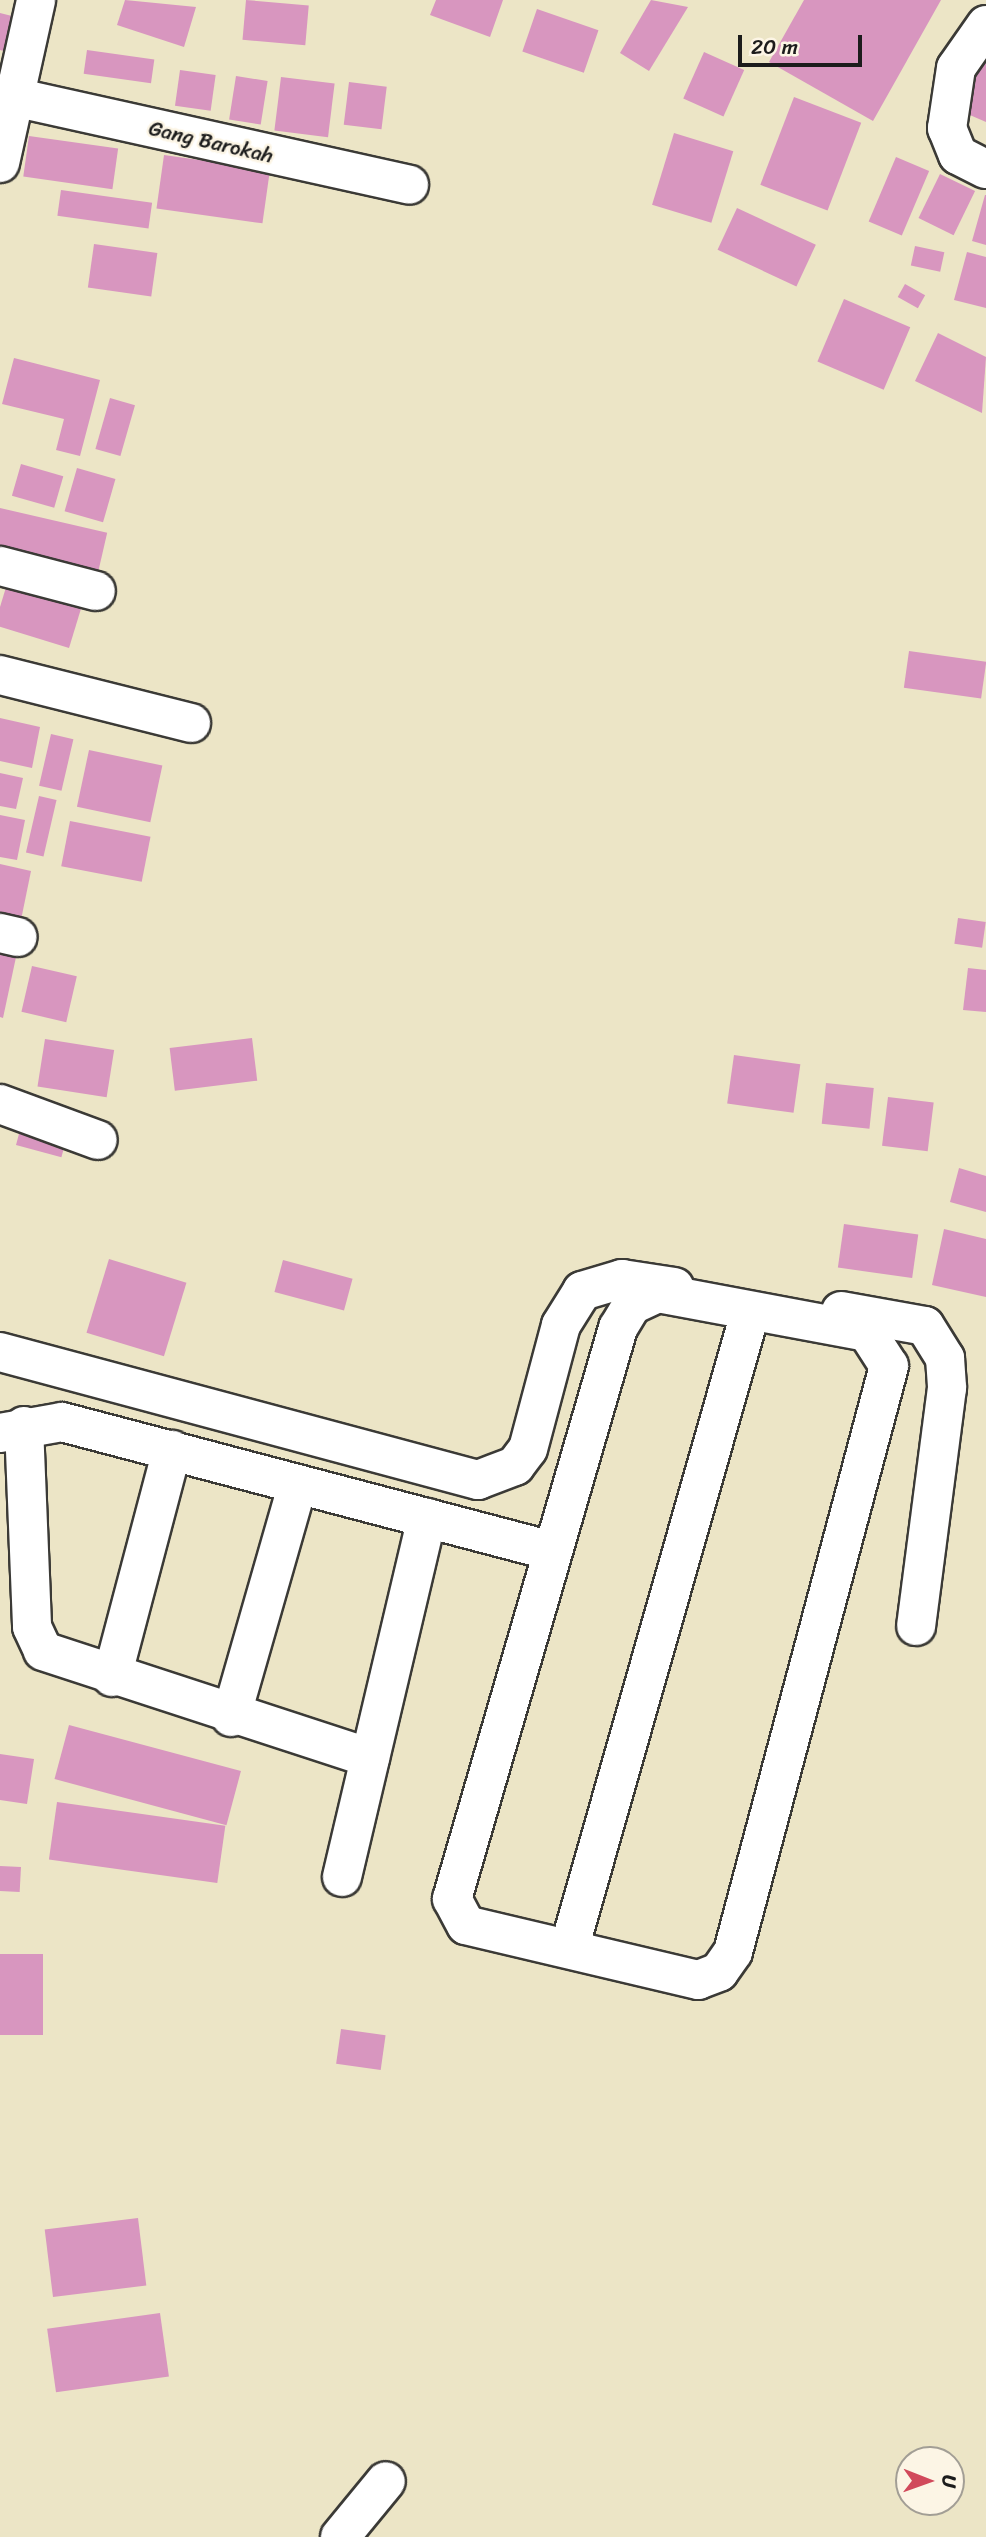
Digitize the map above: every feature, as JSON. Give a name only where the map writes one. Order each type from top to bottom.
[{"type":"street","points":[[0,163],[7,95],[36,0]]},
{"type":"street","points":[[986,24],[956,68],[947,128],[958,155],[986,169]]},
{"type":"street","name":"Gang Barokah","points":[[7,95],[409,185]]},
{"type":"street","points":[[0,566],[96,591]]},
{"type":"street","points":[[0,675],[191,723]]},
{"type":"street","points":[[0,1104],[98,1140]]},
{"type":"street","points":[[0,1352],[478,1480],[515,1466],[528,1449],[561,1325],[572,1302],[597,1283],[621,1279],[904,1320],[937,1338],[947,1388],[916,1626]]},
{"type":"street","points":[[658,1293],[750,1313],[867,1332],[885,1354],[888,1384],[733,1952],[719,1972],[684,1981],[569,1949],[466,1925],[452,1899],[552,1551],[618,1328],[632,1305],[658,1293]]},
{"type":"street","points":[[569,1949],[750,1313]]},
{"type":"street","points":[[370,1758],[231,1717],[50,1656],[36,1642],[12,1429],[62,1422],[552,1551]]},
{"type":"street","points":[[112,1677],[172,1450]]},
{"type":"street","points":[[231,1717],[298,1484]]},
{"type":"street","points":[[342,1877],[427,1518]]},
{"type":"street","points":[[340,2537],[386,2482]]},
{"type":"building","points":[[125,0],[196,7],[184,47],[117,25]]},
{"type":"building","points":[[246,0],[309,5],[305,45],[243,40]]},
{"type":"building","points":[[436,0],[503,0],[490,37],[430,15]]},
{"type":"building","points":[[651,0],[688,7],[649,71],[620,53]]},
{"type":"building","points":[[804,0],[941,0],[873,121],[769,62]]},
{"type":"building","points":[[537,9],[598,30],[584,73],[522,52]]},
{"type":"building","points":[[0,13],[20,18],[11,53],[0,50]]},
{"type":"building","points":[[986,39],[986,122],[956,109]]},
{"type":"building","points":[[87,50],[154,59],[151,83],[84,74]]},
{"type":"building","points":[[704,52],[744,70],[723,116],[683,99]]},
{"type":"building","points":[[180,70],[216,75],[211,111],[175,106]]},
{"type":"building","points":[[236,76],[268,81],[261,124],[229,119]]},
{"type":"building","points":[[281,77],[335,84],[328,137],[274,131]]},
{"type":"building","points":[[349,82],[387,87],[381,129],[344,125]]},
{"type":"building","points":[[794,97],[861,123],[828,211],[760,185]]},
{"type":"building","points":[[674,133],[733,151],[711,223],[652,205]]},
{"type":"building","points":[[29,136],[118,149],[112,189],[23,177]]},
{"type":"building","points":[[164,155],[270,170],[262,223],[156,208]]},
{"type":"building","points":[[896,157],[929,171],[902,236],[869,221]]},
{"type":"building","points":[[940,174],[975,191],[954,235],[919,218]]},
{"type":"building","points":[[61,190],[152,203],[148,229],[57,216]]},
{"type":"building","points":[[986,195],[986,245],[972,241]]},
{"type":"building","points":[[737,208],[816,245],[796,286],[718,250]]},
{"type":"building","points":[[94,244],[157,253],[151,296],[88,288]]},
{"type":"building","points":[[915,246],[944,252],[940,272],[911,266]]},
{"type":"building","points":[[967,252],[986,257],[986,308],[954,300]]},
{"type":"building","points":[[905,284],[925,295],[918,308],[898,297]]},
{"type":"building","points":[[844,299],[910,327],[884,390],[817,362]]},
{"type":"building","points":[[938,333],[986,357],[982,413],[915,381]]},
{"type":"building","points":[[14,358],[100,380],[80,456],[56,450],[64,419],[2,404]]},
{"type":"building","points":[[110,398],[135,405],[120,456],[95,449]]},
{"type":"building","points":[[21,464],[63,476],[54,508],[12,496]]},
{"type":"building","points":[[77,468],[115,479],[103,522],[65,511]]},
{"type":"building","points":[[0,508],[107,533],[98,575],[0,552]]},
{"type":"building","points":[[7,584],[82,607],[69,648],[0,627],[0,607]]},
{"type":"building","points":[[909,651],[986,662],[981,698],[904,688]]},
{"type":"building","points":[[0,718],[40,727],[32,768],[0,761]]},
{"type":"building","points":[[51,734],[73,739],[61,791],[39,786]]},
{"type":"building","points":[[89,750],[162,766],[150,822],[77,807]]},
{"type":"building","points":[[0,773],[23,778],[16,809],[0,806]]},
{"type":"building","points":[[39,796],[57,800],[43,857],[26,853]]},
{"type":"building","points":[[0,815],[25,820],[17,860],[0,857]]},
{"type":"building","points":[[70,821],[150,837],[142,882],[61,866]]},
{"type":"building","points":[[0,864],[31,871],[21,920],[0,915]]},
{"type":"building","points":[[958,918],[986,922],[982,948],[954,944]]},
{"type":"building","points":[[0,939],[19,943],[3,1018],[0,1017]]},
{"type":"building","points":[[32,966],[77,976],[66,1022],[21,1012]]},
{"type":"building","points":[[968,968],[986,970],[986,1012],[963,1010]]},
{"type":"building","points":[[252,1038],[257,1081],[175,1091],[170,1048]]},
{"type":"building","points":[[45,1039],[114,1050],[107,1097],[37,1086]]},
{"type":"building","points":[[734,1055],[800,1064],[794,1113],[727,1104]]},
{"type":"building","points":[[826,1083],[874,1088],[869,1129],[822,1124]]},
{"type":"building","points":[[888,1097],[934,1103],[928,1151],[882,1146]]},
{"type":"building","points":[[23,1119],[68,1131],[61,1157],[16,1145]]},
{"type":"building","points":[[959,1168],[986,1176],[986,1212],[950,1202]]},
{"type":"building","points":[[844,1224],[918,1234],[912,1278],[838,1268]]},
{"type":"building","points":[[944,1229],[986,1239],[986,1297],[932,1285]]},
{"type":"building","points":[[109,1259],[186,1283],[164,1356],[86,1333]]},
{"type":"building","points":[[283,1260],[353,1279],[344,1311],[274,1292]]},
{"type":"building","points":[[69,1725],[241,1771],[226,1825],[55,1779]]},
{"type":"building","points":[[0,1754],[34,1759],[27,1804],[0,1800]]},
{"type":"building","points":[[57,1802],[225,1826],[217,1883],[49,1859]]},
{"type":"building","points":[[0,1866],[21,1867],[20,1892],[0,1891]]},
{"type":"building","points":[[0,1954],[43,1954],[43,2035],[0,2035]]},
{"type":"building","points":[[341,2029],[386,2035],[381,2070],[336,2064]]},
{"type":"building","points":[[138,2218],[146,2285],[53,2297],[45,2229]]},
{"type":"building","points":[[160,2313],[169,2376],[56,2392],[47,2329]]}]
